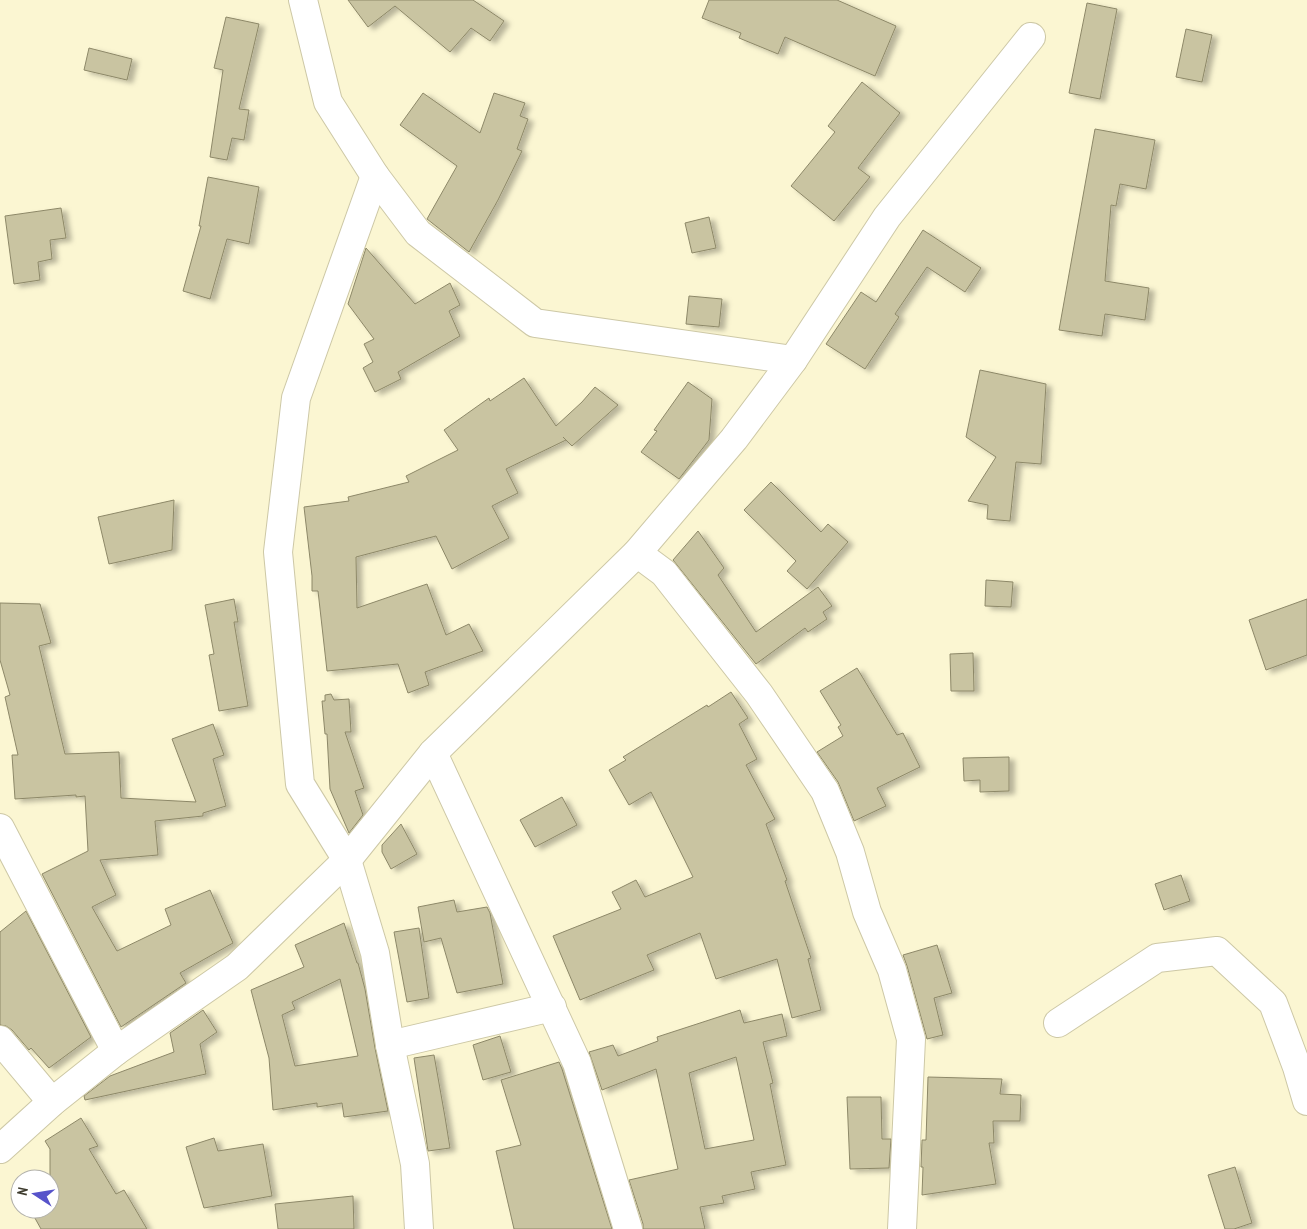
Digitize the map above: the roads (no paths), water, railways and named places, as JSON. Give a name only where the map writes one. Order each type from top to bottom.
[{"type":"street","points":[[303,0],[328,102],[375,176],[418,232],[535,324],[793,360]]},
{"type":"street","points":[[0,1149],[52,1102],[116,1051],[237,966],[347,860],[433,753],[636,552],[734,439],[793,360],[887,216],[1031,37]]},
{"type":"street","points":[[375,176],[296,398],[278,552],[300,784],[347,860],[375,953],[390,1045],[416,1164],[419,1229]]},
{"type":"street","points":[[636,552],[664,573],[759,694],[825,791],[850,852],[867,912],[892,970],[911,1039],[902,1229]]},
{"type":"street","points":[[433,753],[577,1063],[628,1229]]},
{"type":"street","points":[[0,828],[116,1051]]},
{"type":"street","points":[[1058,1023],[1157,958],[1217,952],[1273,1003],[1297,1067],[1307,1101]]},
{"type":"street","points":[[390,1045],[552,1007]]},
{"type":"street","points":[[0,1040],[52,1102]]}]
